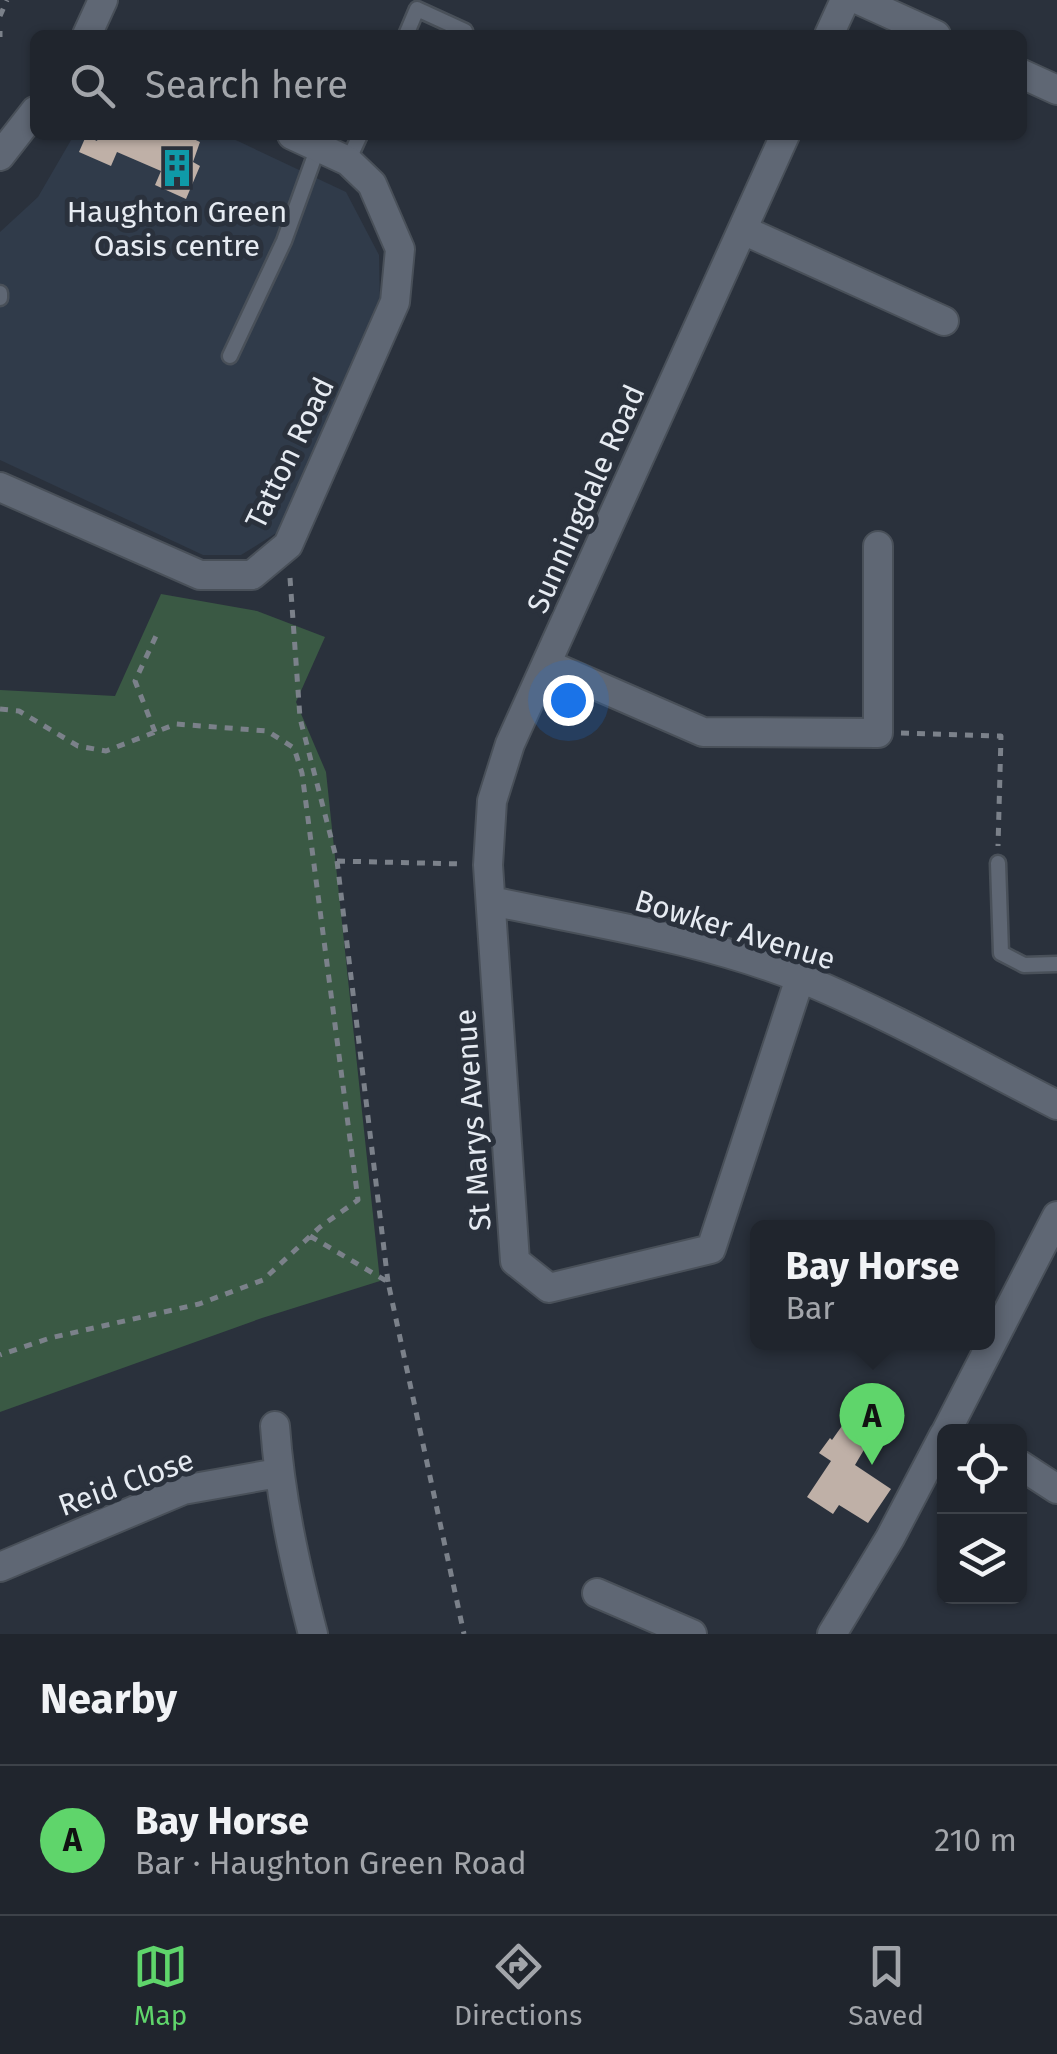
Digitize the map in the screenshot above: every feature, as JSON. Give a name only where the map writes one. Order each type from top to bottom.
[{"type":"street","points":[[89,30],[102,0]]},
{"type":"street","points":[[831,30],[845,0]]},
{"type":"street","points":[[859,0],[925,30]]},
{"type":"street","points":[[1027,76],[1057,90]]},
{"type":"street","points":[[0,156],[30,117]]},
{"type":"street","name":"Sunningdale Road","points":[[491,901],[488,864],[492,801],[510,744],[783,140]]},
{"type":"street","name":"Tatton Road","points":[[0,487],[200,574],[252,576],[288,545],[395,302],[400,249],[372,184],[348,161],[305,141]]},
{"type":"street","points":[[743,230],[944,321]]},
{"type":"street","points":[[547,664],[703,732],[878,733],[878,546]]},
{"type":"street","name":"Bowker Avenue","points":[[491,901],[686,943],[800,978],[890,1019],[1057,1105]]},
{"type":"street","name":"St Marys Avenue","points":[[491,901],[515,1262],[549,1288],[710,1249],[800,978]]},
{"type":"street","points":[[995,1342],[1057,1216]]},
{"type":"street","points":[[955,1424],[991,1350]]},
{"type":"street","points":[[275,1426],[278,1473],[313,1634]]},
{"type":"street","points":[[832,1634],[937,1456]]},
{"type":"street","points":[[1027,1470],[1057,1489]]},
{"type":"street","name":"Reid Close","points":[[0,1567],[183,1490],[278,1473]]},
{"type":"street","points":[[598,1593],[692,1634]]},
{"type":"lane","points":[[408,30],[418,9],[464,30]]},
{"type":"lane","points":[[348,161],[358,140]]},
{"type":"lane","points":[[230,356],[284,241],[305,141]]},
{"type":"lane","points":[[998,863],[1001,952],[1024,965],[1057,964]]},
{"type":"path","points":[[0,16],[8,0]]},
{"type":"path","points":[[288,545],[300,718],[337,862],[388,1282],[464,1634]]},
{"type":"path","points":[[155,732],[134,681],[156,636]]},
{"type":"path","points":[[0,710],[20,711],[78,746],[106,750],[176,724],[267,730],[294,748],[302,772],[358,1200],[310,1236],[263,1280],[199,1304],[50,1338],[0,1355]]},
{"type":"path","points":[[878,733],[1001,736],[998,863]]},
{"type":"path","points":[[337,862],[488,864]]},
{"type":"path","points":[[310,1236],[388,1282]]},
{"type":"shaded area","points":[[71,140],[236,140],[346,192],[379,255],[380,309],[281,530],[241,555],[203,555],[0,460],[0,232],[38,197]]},
{"type":"green space","points":[[161,594],[257,611],[325,637],[296,702],[326,772],[380,1281],[262,1318],[0,1412],[0,690],[115,696]]},
{"type":"building","name":"Haughton Green Oasis centre","points":[[84,140],[200,142],[193,162],[200,166],[186,199],[155,185],[161,171],[117,152],[111,166],[79,152]]},
{"type":"building","points":[[860,1421],[875,1431],[855,1465],[891,1489],[868,1523],[839,1505],[833,1514],[807,1497],[831,1461],[819,1453],[844,1423],[852,1429]]},
{"type":"place","name":"Haughton Green Oasis centre","points":[[177,168]]},
{"type":"place","name":"Bay Horse","points":[[872,1465]]}]
